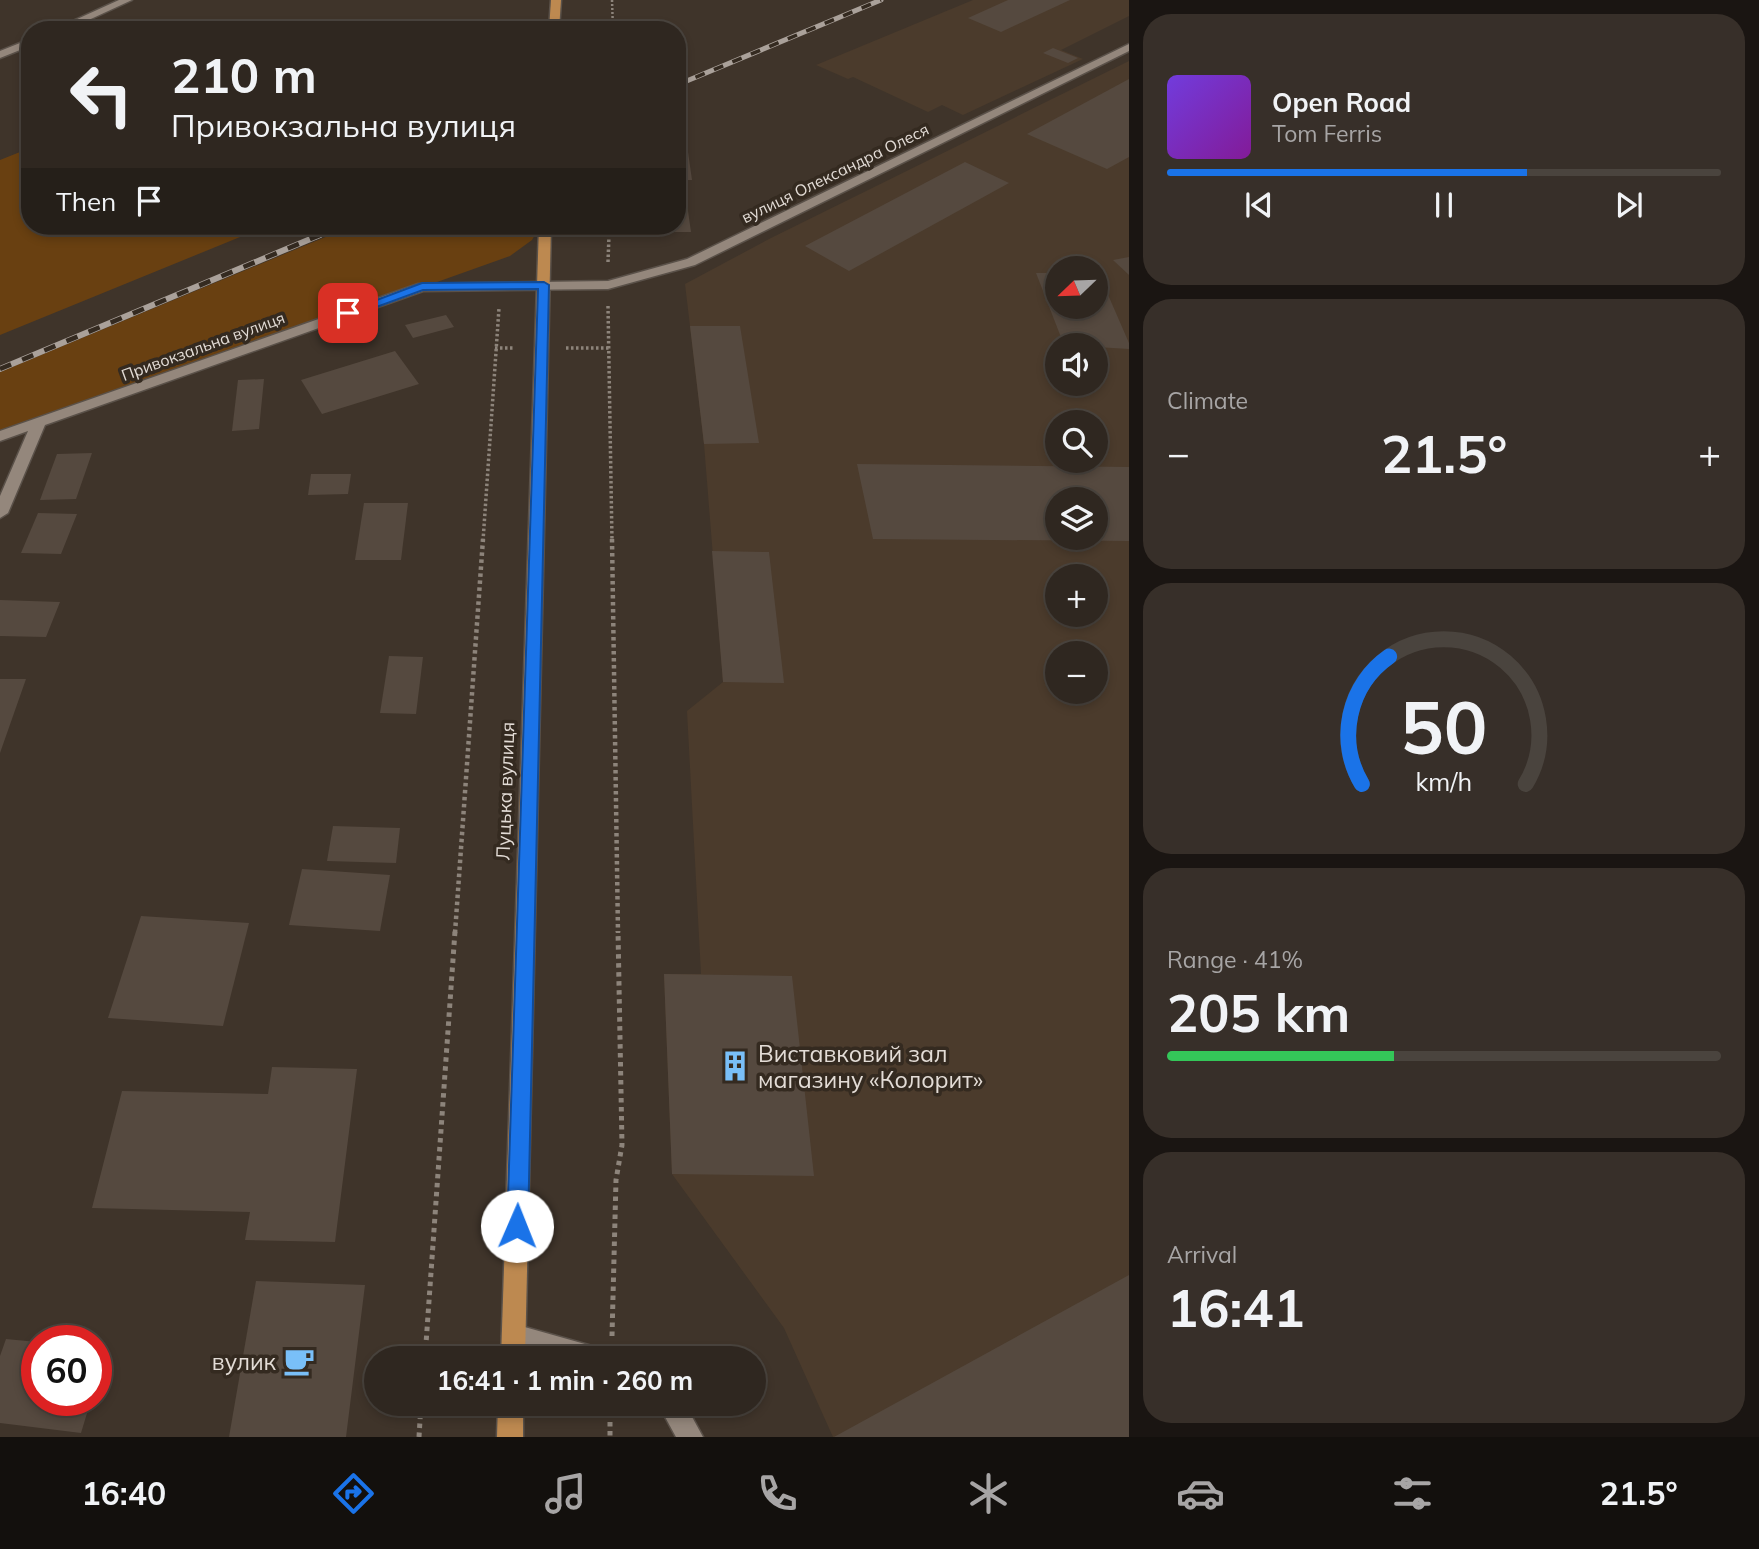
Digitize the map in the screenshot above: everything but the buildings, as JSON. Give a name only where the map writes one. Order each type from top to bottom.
[{"type":"main road","points":[[555,21],[556,0]]},
{"type":"main road","name":"Луцька вулиця","points":[[514,1346],[545,235]]},
{"type":"main road","points":[[510,1437],[511,1416]]},
{"type":"street","points":[[79,21],[127,0]]},
{"type":"street","points":[[0,55],[21,46]]},
{"type":"street","name":"вулиця Олександра Олеся","points":[[544,285],[608,285],[691,262],[1129,47]]},
{"type":"street","name":"Привокзальна вулиця","points":[[0,436],[422,287],[544,285]]},
{"type":"street","points":[[0,513],[39,422]]},
{"type":"street","points":[[678,1416],[690,1437]]},
{"type":"path","points":[[612,0],[613,21]]},
{"type":"path","points":[[602,1346],[616,1180],[622,1145],[609,235]]},
{"type":"path","points":[[426,1346],[501,286]]},
{"type":"path","points":[[419,1437],[420,1416]]},
{"type":"path","points":[[610,1416],[610,1437]]},
{"type":"shaded area","points":[[973,0],[1129,0],[1129,16],[1061,50],[1083,59],[963,115],[942,105],[928,112],[853,77],[848,79],[816,65]]},
{"type":"shaded area","points":[[1129,61],[1129,1437],[833,1437],[784,1328],[672,1174],[664,974],[701,974],[687,711],[723,682],[704,444],[685,284],[771,238]]},
{"type":"shaded area","points":[[21,152],[21,235],[245,235],[0,335],[0,160]]},
{"type":"shaded area","points":[[330,235],[535,235],[510,256],[0,438],[0,372]]},
{"type":"railway","points":[[686,81],[881,0]]},
{"type":"railway","points":[[0,369],[320,235]]},
{"type":"railway","points":[[316,237],[321,235]]},
{"type":"place","name":"Виставковий зал магазину «Колорит»","points":[[735,1066]]},
{"type":"place","name":"вулик","points":[[299,1361]]},
{"type":"route","points":[[348,313],[422,287],[544,285],[517,1226]]}]
